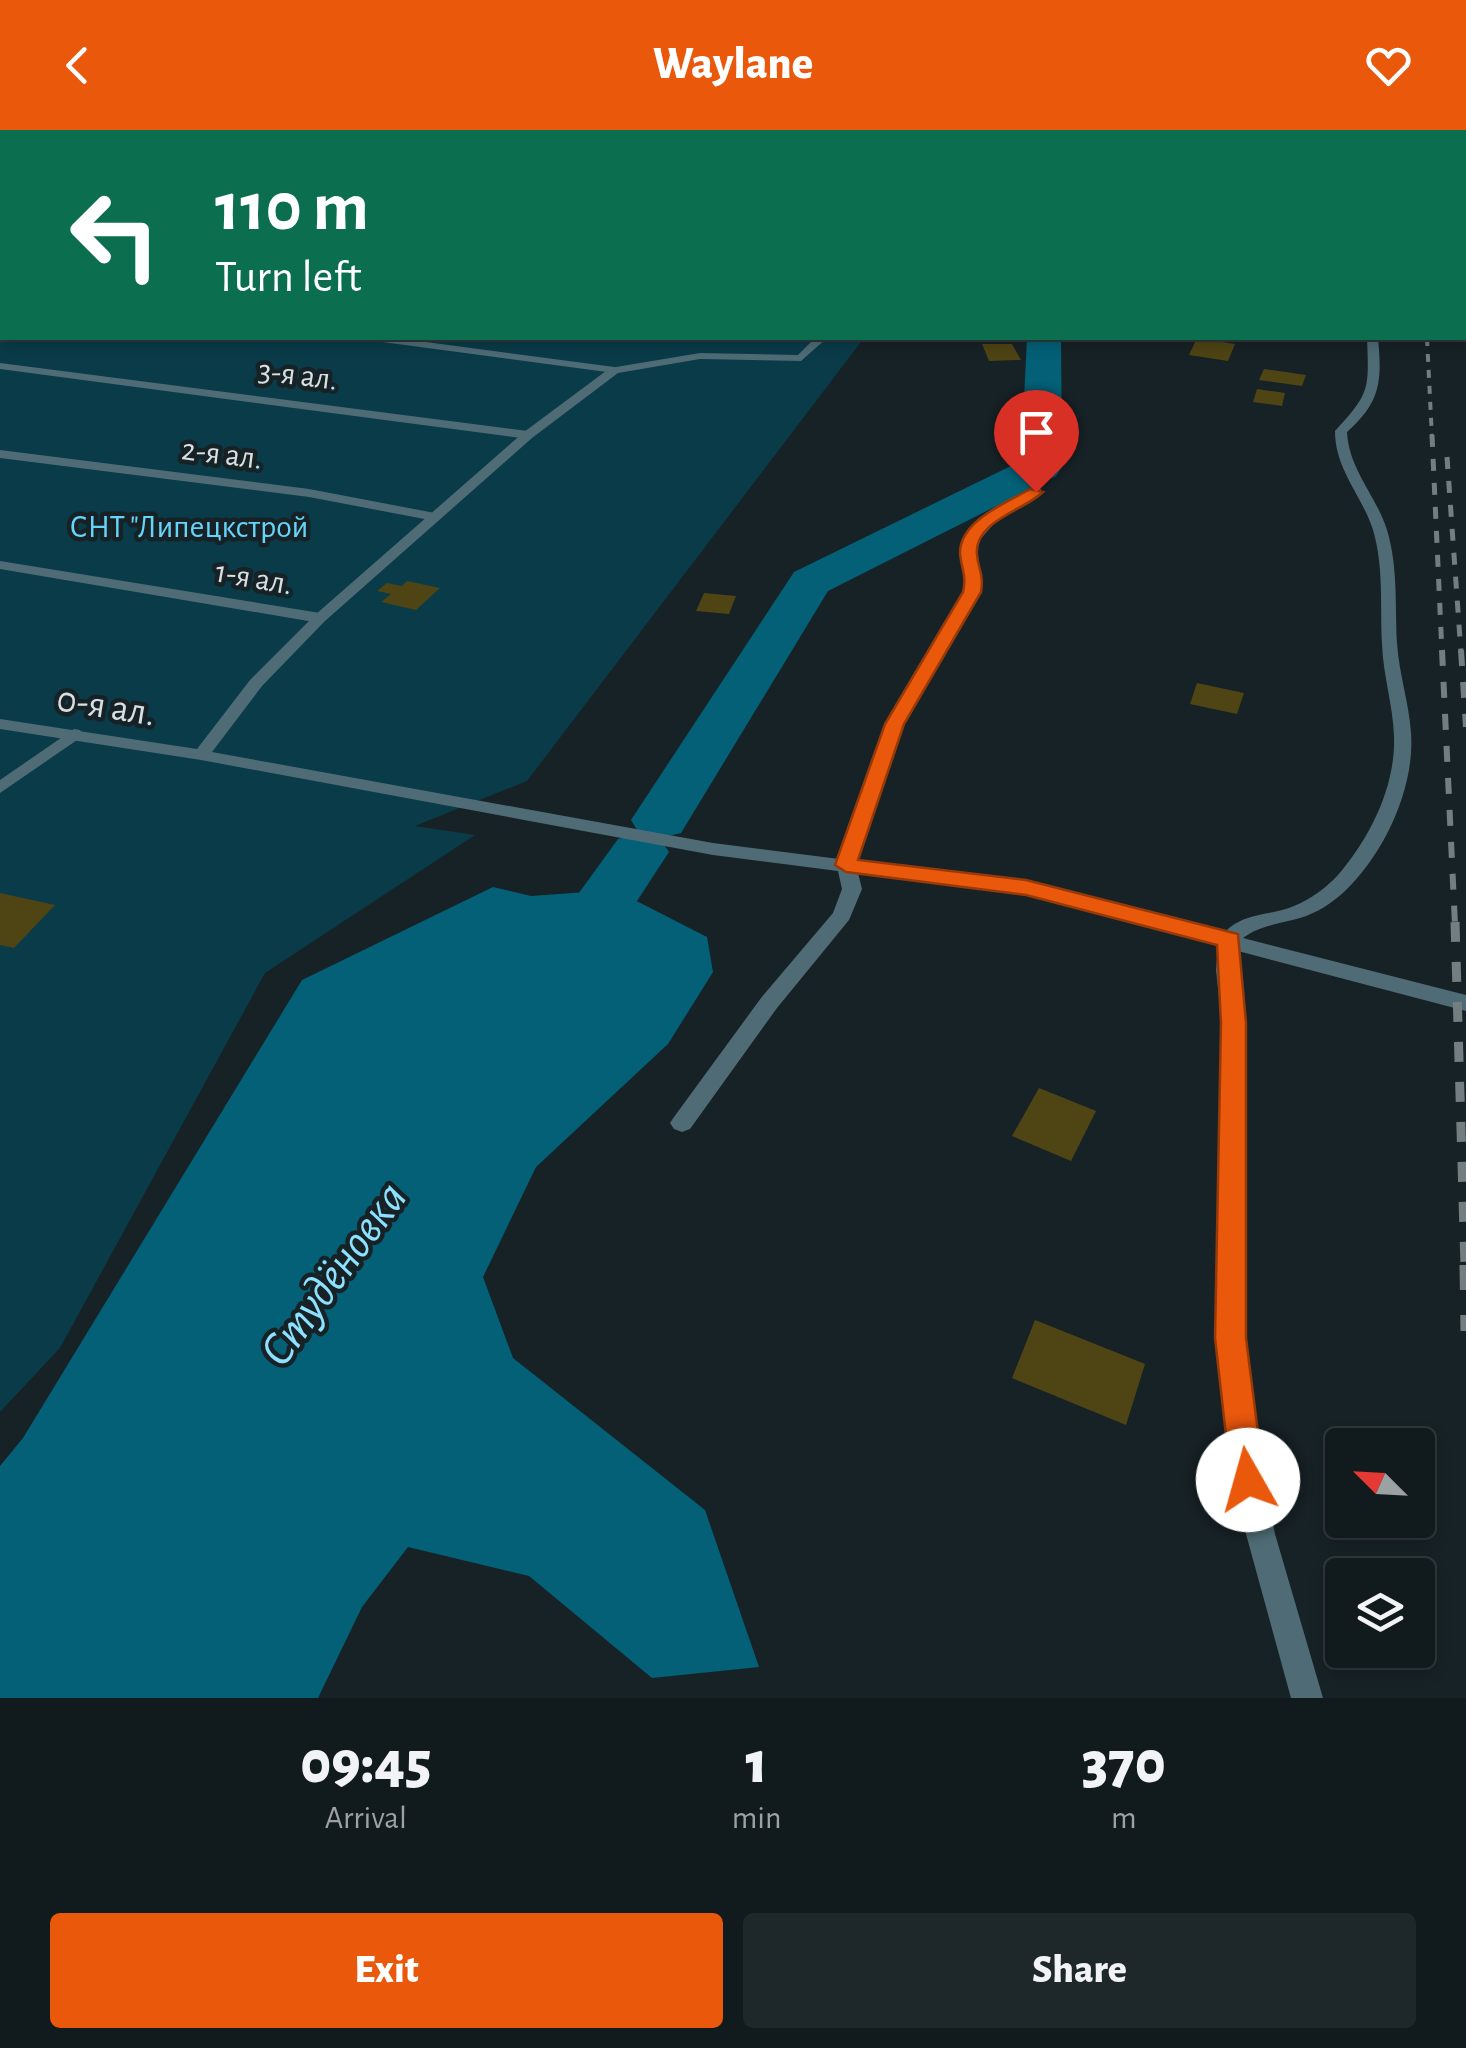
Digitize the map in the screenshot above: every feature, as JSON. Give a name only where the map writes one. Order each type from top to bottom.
[{"type":"street","points":[[390,340],[614,370],[700,356],[801,358],[819,340]]},
{"type":"street","points":[[1307,1698],[1248,1480],[1230,1338],[1234,1023],[1227,955],[1230,940],[1248,925],[1302,911],[1324,900],[1359,863],[1386,817],[1395,781],[1403,745],[1388,638],[1387,569],[1379,528],[1340,449],[1341,431],[1368,406],[1374,386],[1372,340]]},
{"type":"street","name":"3-я ал.","points":[[0,366],[528,435]]},
{"type":"street","points":[[201,755],[256,683],[320,618],[528,435],[614,370]]},
{"type":"street","name":"2-я ал.","points":[[0,454],[309,493],[435,517]]},
{"type":"street","points":[[682,1123],[768,1003],[842,915],[852,889],[846,865],[894,724],[972,592],[976,573],[968,554],[972,537],[983,524],[1036,492]]},
{"type":"street","name":"1-я ал.","points":[[0,565],[320,618]]},
{"type":"street","name":"0-я ал.","points":[[0,724],[201,755],[713,849],[1026,888],[1466,1003]]},
{"type":"street","points":[[0,788],[74,734]]},
{"type":"green space","name":"СНТ \"Липецкстрой","points":[[0,340],[862,340],[527,781],[415,826],[475,835],[265,973],[60,1348],[0,1412]]},
{"type":"water","points":[[493,887],[531,896],[615,890],[707,937],[713,972],[668,1044],[536,1167],[483,1277],[513,1358],[705,1510],[759,1667],[652,1678],[529,1576],[408,1547],[362,1607],[318,1698],[0,1698],[0,1466],[23,1438],[302,980]]},
{"type":"building","points":[[1196,340],[1235,344],[1228,361],[1189,355]]},
{"type":"building","points":[[982,344],[1012,344],[1021,360],[989,361]]},
{"type":"building","points":[[1264,369],[1306,375],[1302,386],[1259,380]]},
{"type":"building","points":[[1257,389],[1285,393],[1282,406],[1253,402]]},
{"type":"building","points":[[407,581],[440,588],[416,610],[381,602],[391,594],[377,591],[387,583],[402,586]]},
{"type":"building","points":[[704,593],[736,596],[729,614],[696,611]]},
{"type":"building","points":[[1197,683],[1244,693],[1237,714],[1190,704]]},
{"type":"building","points":[[0,893],[55,905],[14,948],[0,945]]},
{"type":"building","points":[[1039,1088],[1096,1111],[1071,1161],[1012,1136]]},
{"type":"building","points":[[1035,1320],[1145,1364],[1126,1425],[1012,1378]]},
{"type":"waterway","name":"Студёновка","points":[[660,820],[810,582],[1041,467],[1044,340]]},
{"type":"waterway","name":"Студёновка","points":[[565,960],[639,852]]},
{"type":"railway","points":[[1427,340],[1432,438]]},
{"type":"railway","points":[[1432,435],[1442,653]]},
{"type":"railway","points":[[1447,457],[1461,653]]},
{"type":"railway","points":[[1442,650],[1455,925]]},
{"type":"railway","points":[[1461,650],[1466,727]]},
{"type":"railway","points":[[1455,922],[1465,1267]]},
{"type":"railway","points":[[1465,1265],[1466,1331]]},
{"type":"route","points":[[1036,492],[983,524],[972,537],[968,554],[976,573],[972,592],[894,724],[846,865],[1026,888],[1230,940],[1227,955],[1234,1023],[1230,1338],[1248,1480]]}]
